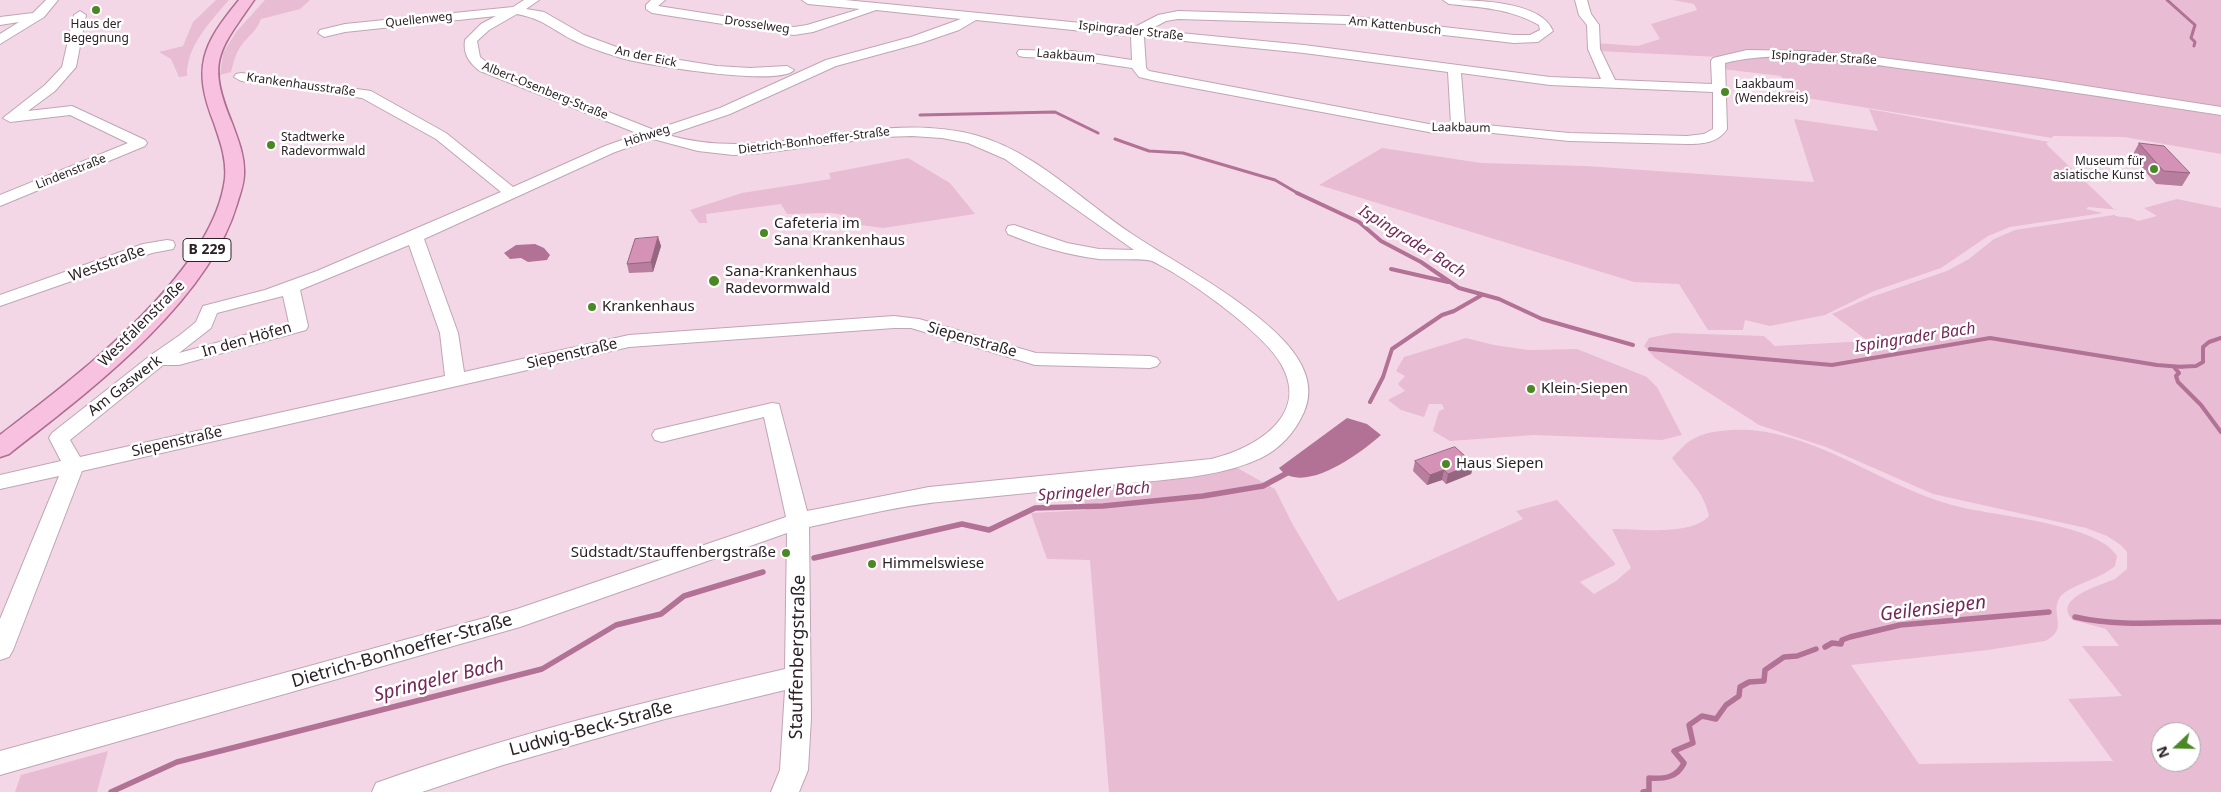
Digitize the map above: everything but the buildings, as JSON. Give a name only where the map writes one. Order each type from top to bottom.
[{"type":"main road","name":"Westfalenstraße","points":[[0,448],[70,392],[136,334],[189,276],[214,238],[230,199],[235,170],[232,148],[211,92],[209,70],[219,41],[248,1]]},
{"type":"street","points":[[0,40],[36,17],[52,0]]},
{"type":"street","name":"Albert-Osenberg-Straße","points":[[533,0],[485,27],[471,40],[471,54],[476,62],[485,68],[650,134]]},
{"type":"street","name":"Drosselweg","points":[[660,0],[652,5],[652,9],[794,30],[809,29],[874,7]]},
{"type":"street","name":"Ispingrader Straße","points":[[808,0],[874,7],[981,11],[1550,81],[1718,88],[1718,61],[1721,58],[1742,55],[1794,55],[1920,65],[2221,112]]},
{"type":"street","name":"Am Kattenbusch","points":[[1137,31],[1162,18],[1178,15],[1347,20],[1514,40],[1533,39],[1547,31],[1544,23],[1530,16],[1449,0]]},
{"type":"street","points":[[1581,0],[1585,15],[1593,25],[1594,49],[1609,82]]},
{"type":"street","name":"Quellenweg","points":[[324,34],[345,28],[514,10]]},
{"type":"street","name":"An der Eick","points":[[514,10],[539,15],[579,38],[640,58],[717,70],[750,72],[787,70]]},
{"type":"street","name":"Höhweg","points":[[290,287],[415,237],[610,149],[650,134],[725,111],[831,63],[916,40],[955,27],[981,11]]},
{"type":"street","points":[[5,121],[37,99],[65,73],[69,67],[80,15]]},
{"type":"street","points":[[0,21],[36,17]]},
{"type":"street","points":[[1137,31],[1138,65]]},
{"type":"street","name":"Laakbaum","points":[[1024,53],[1072,55],[1138,65],[1144,74],[1156,78],[1434,129],[1458,127],[1602,139],[1699,139],[1710,136],[1720,129],[1718,88]]},
{"type":"street","points":[[1454,68],[1458,127]]},
{"type":"street","name":"Krankenhausstraße","points":[[241,77],[366,94],[440,136],[511,193]]},
{"type":"street","name":"Lindenstraße","points":[[0,201],[140,143],[72,110],[5,121]]},
{"type":"street","name":"Dietrich-Bonhoeffer-Straße","points":[[0,763],[520,618],[798,521],[929,495],[1196,469],[1236,461],[1266,446],[1287,426],[1298,404],[1300,388],[1291,363],[1270,338],[1244,317],[1011,156],[984,142],[932,131],[886,132],[769,148],[732,150],[691,146],[650,134]]},
{"type":"street","points":[[1014,230],[1054,246],[1082,252],[1126,257],[1154,255]]},
{"type":"street","points":[[415,237],[449,333],[455,381]]},
{"type":"street","name":"Weststraße","points":[[0,301],[55,291],[150,248],[167,245]]},
{"type":"street","name":"Am Gaswerk","points":[[74,465],[59,438],[158,359],[187,339],[204,324],[209,310],[271,294],[290,287]]},
{"type":"street","name":"In den Höfen","points":[[158,359],[179,359],[299,326],[290,287]]},
{"type":"street","name":"Siepenstraße","points":[[0,482],[629,341],[894,322],[912,323],[1035,359],[1150,362]]},
{"type":"street","points":[[662,435],[772,409],[798,521]]},
{"type":"street","points":[[0,650],[74,465]]},
{"type":"street","name":"Stauffenbergstraße","points":[[785,792],[794,770],[796,755],[799,676],[798,521]]},
{"type":"street","name":"Ludwig-Beck-Straße","points":[[386,792],[532,745],[664,708],[799,676]]},
{"type":"shaded area","points":[[216,0],[229,0],[195,44],[188,65],[187,76],[179,77],[171,59],[159,52],[183,46],[193,22]]},
{"type":"shaded area","points":[[265,0],[310,0],[300,9],[261,19],[256,29],[239,49],[231,72],[220,75],[223,53],[236,32]]},
{"type":"shaded area","points":[[1673,0],[2221,0],[2221,111],[1921,64],[1794,54],[1719,57],[1597,51],[1596,43],[1638,46],[1660,39],[1651,24],[1697,10],[1694,4]]},
{"type":"shaded area","points":[[1794,56],[1881,61],[2221,112],[2221,154],[2124,137],[2053,136],[2052,138],[1788,95],[1781,76],[1722,69],[1722,61],[1729,58]]},
{"type":"shaded area","points":[[1869,109],[2049,142],[2046,143],[2049,147],[2114,209],[2088,207],[2086,209],[2103,213],[2010,227],[1988,236],[1941,268],[1874,291],[1825,315],[1770,326],[1745,320],[1743,330],[1708,330],[1679,284],[1634,282],[1319,185],[1382,148],[1481,163],[1586,166],[1814,182],[1794,119],[1878,131]]},
{"type":"shaded area","points":[[908,158],[950,183],[975,214],[883,228],[861,225],[844,215],[830,213],[787,214],[781,204],[706,214],[707,223],[699,223],[690,210],[742,193],[831,179],[829,173]]},
{"type":"shaded area","points":[[2177,199],[2221,208],[2221,792],[1109,792],[1090,560],[1047,559],[1031,513],[1086,510],[1082,484],[1232,465],[1275,489],[1293,525],[1338,601],[1523,519],[1516,511],[1557,500],[1615,563],[1615,565],[1580,582],[1594,594],[1616,581],[1631,568],[1612,529],[1677,529],[1701,522],[1709,516],[1699,491],[1672,458],[1689,442],[1701,435],[1737,430],[1751,430],[1779,435],[1806,443],[1910,490],[1937,500],[1964,508],[2070,529],[2107,545],[2117,556],[2115,566],[2102,575],[2070,589],[2060,597],[2057,603],[2058,626],[2052,636],[2045,641],[1988,650],[1851,665],[1919,764],[2113,761],[2068,699],[2122,696],[2082,646],[2119,646],[2106,629],[2073,620],[2068,612],[2068,605],[2081,594],[2115,579],[2127,569],[2127,552],[2121,545],[2107,536],[2086,528],[1933,494],[1826,447],[1759,425],[1655,358],[1644,346],[1649,338],[1673,333],[1764,336],[1775,346],[1868,341],[1832,314],[1871,297],[1947,271],[1969,259],[1994,239],[2015,230],[2114,215],[2138,221],[2157,216],[2144,208]]},
{"type":"shaded area","points":[[535,244],[544,248],[550,255],[547,260],[528,262],[521,258],[510,259],[504,253],[516,245]]},
{"type":"shaded area","name":"Klein-Siepen","points":[[1466,338],[1494,345],[1528,350],[1577,349],[1647,377],[1657,387],[1682,435],[1662,440],[1534,435],[1450,441],[1433,431],[1439,411],[1444,409],[1442,404],[1429,404],[1424,417],[1401,410],[1388,400],[1405,391],[1398,384],[1405,376],[1396,371],[1404,357]]},
{"type":"shaded area","points":[[1347,418],[1367,424],[1381,435],[1346,461],[1316,475],[1302,478],[1289,476],[1279,468]]},
{"type":"shaded area","points":[[108,751],[97,792],[15,792],[21,775]]},
{"type":"waterway","points":[[2167,0],[2195,25],[2191,38],[2195,42],[2194,46]]},
{"type":"waterway","name":"Ispingrader Bach","points":[[920,115],[1055,112],[1098,133]]},
{"type":"waterway","name":"Ispingrader Bach","points":[[1115,139],[1149,151],[1183,153],[1275,180],[1298,194]]},
{"type":"waterway","name":"Ispingrader Bach","points":[[1298,194],[1359,222],[1381,241],[1421,262],[1459,288],[1499,299],[1542,319],[1633,345]]},
{"type":"waterway","points":[[1391,269],[1448,282]]},
{"type":"waterway","name":"Springeler Bach","points":[[1370,402],[1383,377],[1392,349],[1442,315],[1454,311],[1482,295]]},
{"type":"waterway","name":"Ispingrader Bach","points":[[1650,349],[1832,365],[1990,338],[2157,365],[2180,367]]},
{"type":"waterway","points":[[2180,367],[2196,366],[2203,362],[2203,347],[2209,342],[2221,338]]},
{"type":"waterway","name":"Geilensiepen","points":[[2180,367],[2174,367],[2179,373],[2176,376],[2178,382],[2201,405],[2221,432]]},
{"type":"waterway","name":"Springeler Bach","points":[[814,558],[962,524],[989,530],[1035,508],[1103,506],[1203,496],[1263,486],[1289,472]]},
{"type":"waterway","name":"Springeler Bach","points":[[111,792],[177,762],[542,669],[616,625],[661,614],[684,596],[763,572]]},
{"type":"waterway","name":"Geilensiepen","points":[[1825,647],[1832,643],[1841,644],[1842,640],[1850,637],[1900,625],[2049,612]]},
{"type":"waterway","name":"Geilensiepen","points":[[2075,617],[2129,623],[2221,622]]},
{"type":"waterway","name":"Geilensiepen","points":[[1643,792],[1649,791],[1649,778],[1674,775],[1681,768],[1684,763],[1674,751],[1693,743],[1689,725],[1702,716],[1716,719],[1726,705],[1739,696],[1740,687],[1749,682],[1764,681],[1765,670],[1784,657],[1797,656],[1816,649]]},
{"type":"place","name":"Haus der Begegnung","points":[[96,10]]},
{"type":"place","name":"Laakbaum (Wendekreis)","points":[[1725,92]]},
{"type":"place","name":"Stadtwerke Radevormwald","points":[[271,145]]},
{"type":"place","name":"Museum für asiatische Kunst","points":[[2154,169]]},
{"type":"place","name":"Cafeteria im Sana Krankenhaus","points":[[764,233]]},
{"type":"place","name":"Sana-Krankenhaus Radevormwald","points":[[714,281]]},
{"type":"place","name":"Krankenhaus","points":[[592,307]]},
{"type":"place","name":"Klein-Siepen","points":[[1531,389]]},
{"type":"place","name":"Haus Siepen","points":[[1446,464]]},
{"type":"place","name":"Südstadt/Stauffenbergstraße","points":[[786,553]]},
{"type":"place","name":"Himmelswiese","points":[[872,564]]}]
